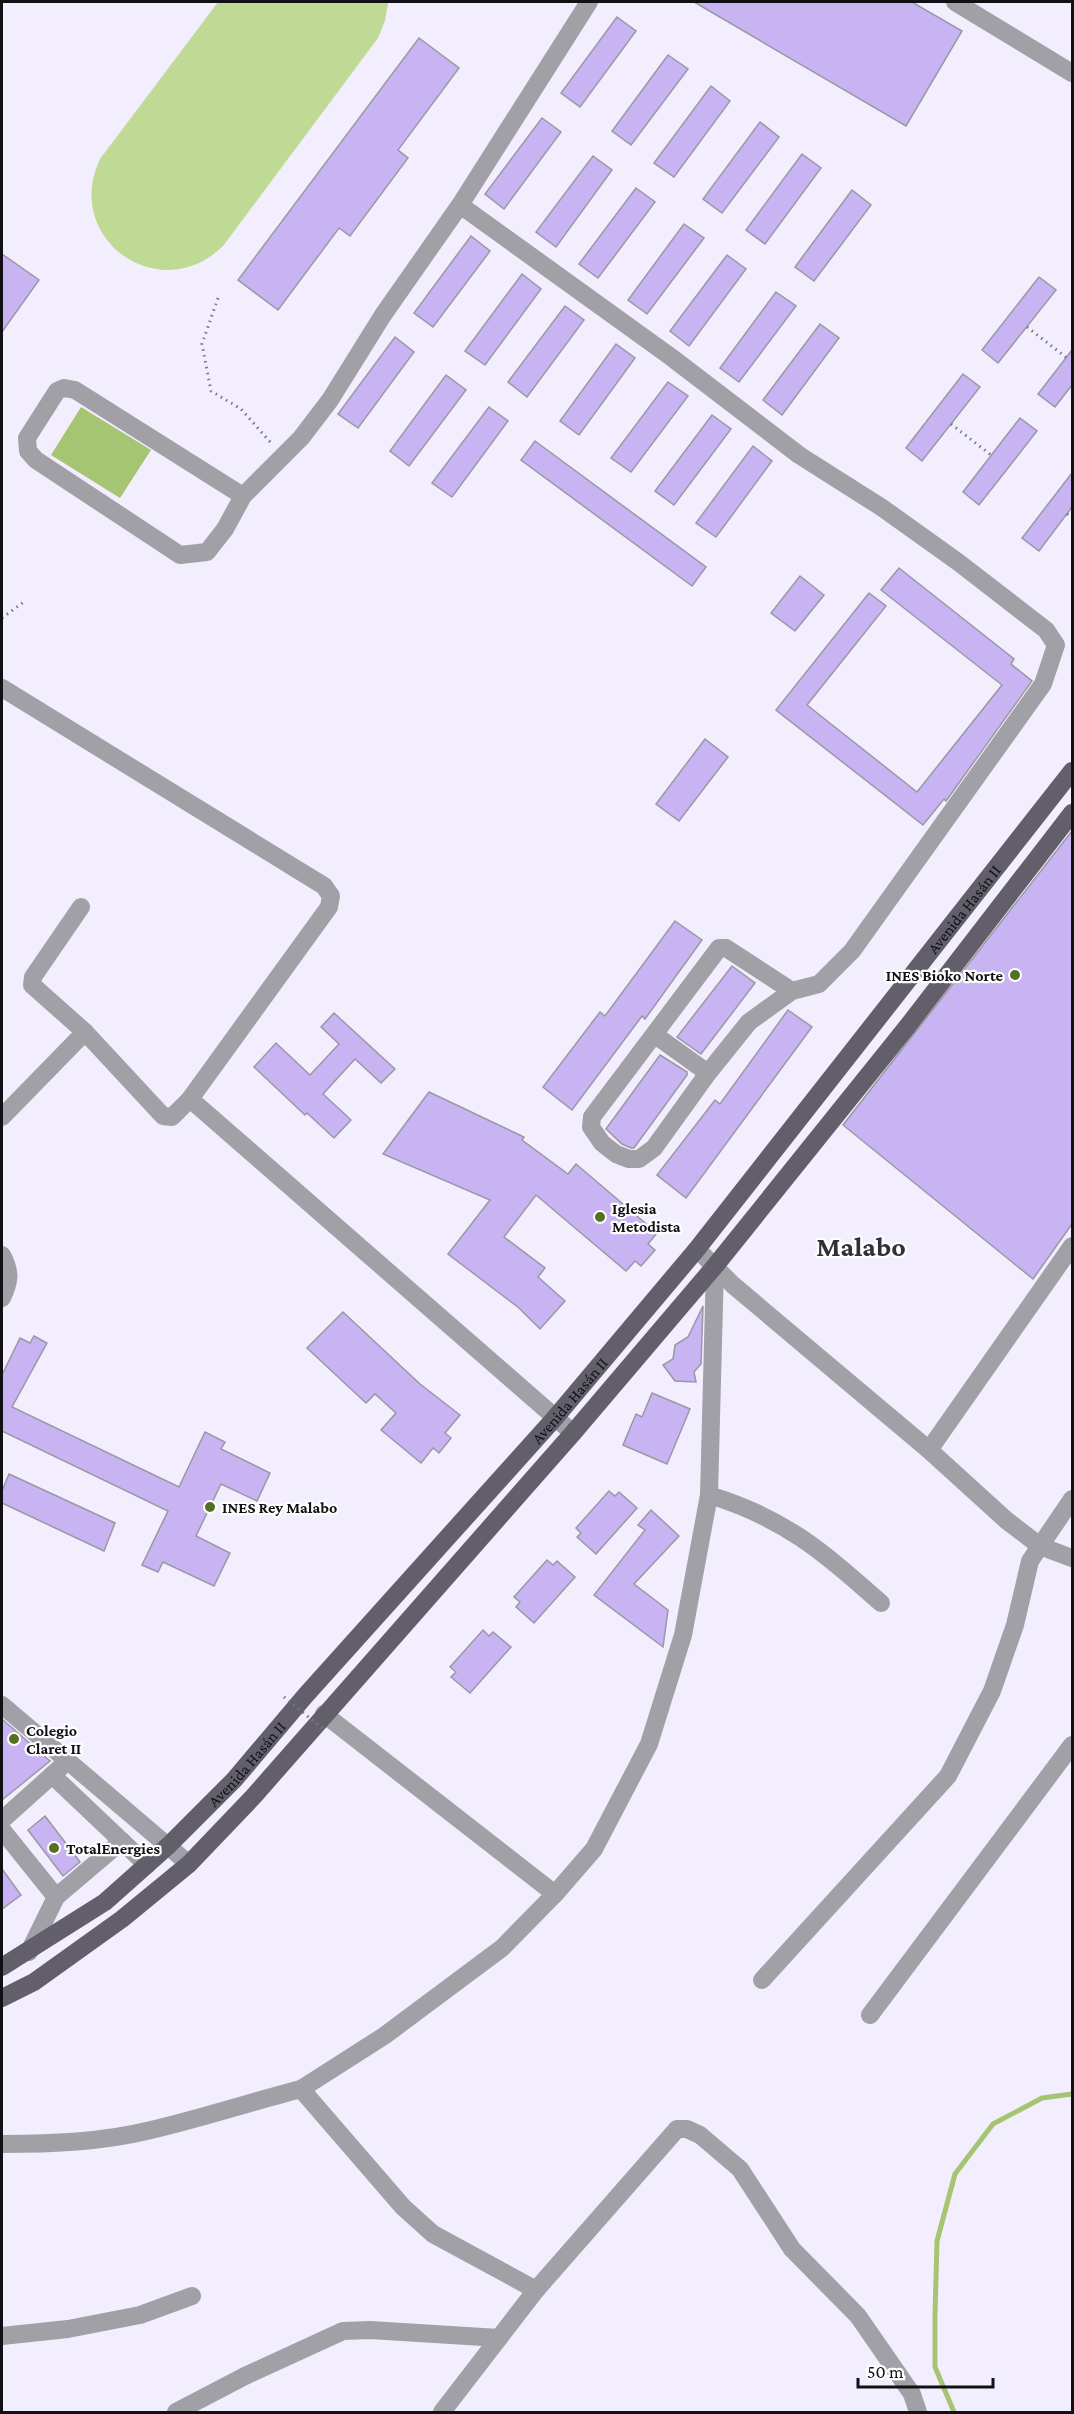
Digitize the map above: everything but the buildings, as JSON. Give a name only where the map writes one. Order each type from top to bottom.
[{"type":"main road","name":"Avenida Hasán II","points":[[2,1967],[105,1902],[169,1845],[234,1780],[321,1679],[554,1419],[697,1249],[1072,771]]},
{"type":"main road","name":"Avenida Hasán II","points":[[2,1998],[34,1982],[123,1919],[189,1864],[323,1721],[716,1266],[907,1027],[1072,813]]},
{"type":"street","points":[[243,496],[75,390],[64,388],[57,391],[27,438],[28,451],[36,460],[180,555],[207,552],[225,529],[243,496],[301,438],[330,400],[383,315],[460,205],[589,2]]},
{"type":"street","points":[[956,2],[1072,73]]},
{"type":"street","points":[[460,205],[671,357],[800,455],[881,507],[958,561],[1046,630],[1056,645],[1043,684],[852,951],[819,984],[792,991],[749,1022],[708,1073],[654,1148],[639,1159],[629,1160],[616,1154],[602,1143],[591,1127],[592,1117],[719,948],[726,948],[792,991]]},
{"type":"street","points":[[2,688],[324,886],[331,896],[329,907],[190,1099],[172,1118],[163,1116],[85,1032],[32,985],[33,977],[81,907]]},
{"type":"street","points":[[2,1117],[85,1032]]},
{"type":"street","points":[[655,1035],[708,1073]]},
{"type":"street","points":[[190,1099],[219,1122],[349,1240],[554,1419],[573,1433]]},
{"type":"street","points":[[928,1450],[1072,1246]]},
{"type":"street","points":[[697,1249],[733,1285],[1040,1546],[1072,1558]]},
{"type":"street","points":[[2,1255],[10,1270],[2,1298]]},
{"type":"street","points":[[2,2144],[49,2144],[101,2139],[150,2130],[301,2089],[384,2036],[502,1948],[555,1894],[594,1849],[649,1744],[683,1635],[709,1495],[716,1266]]},
{"type":"street","points":[[709,1495],[743,1505],[797,1533],[881,1604]]},
{"type":"street","points":[[762,1980],[948,1776],[992,1691],[1015,1625],[1030,1561],[1072,1499]]},
{"type":"street","points":[[2,1705],[189,1864]]},
{"type":"street","points":[[323,1721],[555,1894]]},
{"type":"street","points":[[870,2015],[1072,1745]]},
{"type":"street","points":[[2,1820],[68,1761]]},
{"type":"street","points":[[52,1776],[147,1865]]},
{"type":"street","points":[[2,1830],[56,1897]]},
{"type":"street","points":[[29,1952],[56,1897],[122,1841]]},
{"type":"street","points":[[301,2089],[403,2207],[433,2234],[536,2290]]},
{"type":"street","points":[[442,2412],[536,2290],[677,2129],[687,2129],[700,2134],[740,2169],[792,2249],[858,2316],[912,2394],[918,2412]]},
{"type":"street","points":[[2,2336],[68,2329],[140,2315],[192,2296]]},
{"type":"street","points":[[176,2412],[344,2331],[370,2330],[499,2338]]},
{"type":"path","points":[[218,298],[202,344],[211,391],[241,409],[282,455]]},
{"type":"path","points":[[1027,327],[1067,358]]},
{"type":"path","points":[[951,424],[991,455]]},
{"type":"path","points":[[1067,514],[1072,518]]},
{"type":"path","points":[[2,618],[25,601]]},
{"type":"path","points":[[284,1697],[323,1721]]},
{"type":"shaded area","points":[[218,2],[388,3],[385,21],[378,38],[223,246],[198,263],[172,270],[146,267],[124,256],[106,238],[94,215],[92,188],[100,159]]},
{"type":"shaded area","points":[[81,407],[151,450],[120,498],[51,455]]},
{"type":"waterway","points":[[954,2412],[935,2367],[935,2314],[937,2241],[955,2174],[993,2124],[1042,2098],[1072,2094]]},
{"type":"place","name":"INES Bioko Norte","points":[[1015,975]]},
{"type":"place","name":"Iglesia Metodista","points":[[600,1217]]},
{"type":"place","name":"INES Rey Malabo","points":[[210,1507]]},
{"type":"place","name":"Colegio Claret II","points":[[14,1739]]},
{"type":"place","name":"TotalEnergies","points":[[54,1848]]},
{"type":"district","name":"Malabo","points":[[861,1246]]}]
